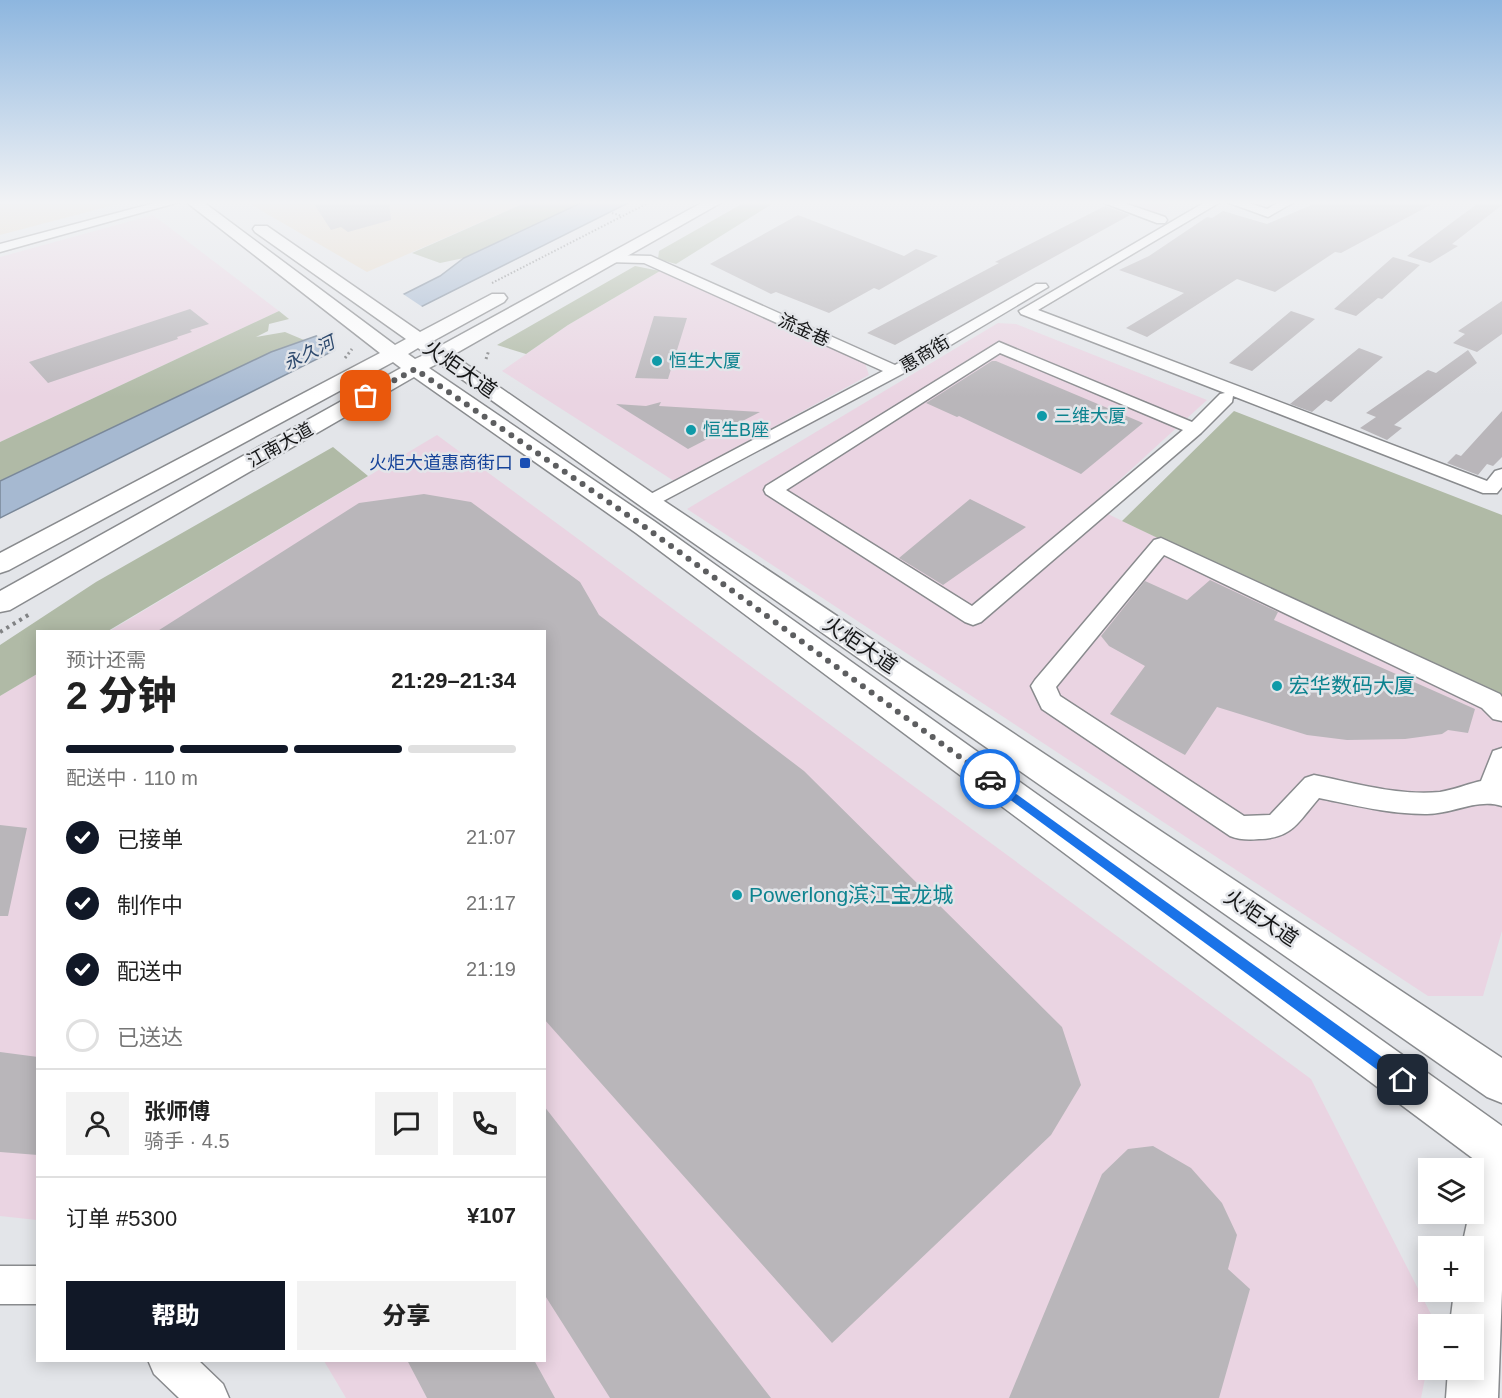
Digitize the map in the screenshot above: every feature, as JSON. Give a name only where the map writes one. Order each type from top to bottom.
[{"type":"main road","name":"火炬大道","points":[[277,266],[393,354],[645,527],[1502,1154]]},
{"type":"main road","name":"火炬大道","points":[[313,266],[650,502],[1502,1082]]},
{"type":"main road","points":[[535,279],[559,266]]},
{"type":"main road","name":"江南大道","points":[[0,603],[599,266]]},
{"type":"main road","name":"江南大道","points":[[0,564],[515,290]]},
{"type":"main road","points":[[1475,1314],[1502,1154]]},
{"type":"main road","points":[[1472,1398],[1473,1380]]},
{"type":"street","name":"流金巷","points":[[673,266],[896,371]]},
{"type":"street","name":"惠商街","points":[[650,502],[896,371],[1078,266]]},
{"type":"street","points":[[1103,266],[1026,311],[1490,489],[1502,475]]},
{"type":"street","points":[[999,310],[1502,505]]},
{"type":"street","points":[[1196,429],[999,347],[773,490],[973,617],[1196,429],[1226,398]]},
{"type":"street","points":[[1502,712],[1491,700],[1161,544],[1043,686],[1052,702],[1240,828],[1275,827],[1314,786],[1379,799],[1440,803],[1496,793],[1502,758]]},
{"type":"street","points":[[0,1285],[36,1285]]},
{"type":"street","points":[[170,1362],[209,1398]]},
{"type":"path","points":[[486,359],[489,350]]},
{"type":"shaded area","points":[[0,266],[220,266],[279,311],[0,442]]},
{"type":"shaded area","points":[[357,266],[380,266],[367,272]]},
{"type":"shaded area","points":[[660,271],[865,363],[869,375],[674,481],[502,371],[568,325]]},
{"type":"shaded area","points":[[998,323],[1016,324],[1207,400],[1091,506],[1502,702],[1502,931],[1483,996],[1428,996],[687,509]]},
{"type":"shaded area","points":[[437,435],[1311,1079],[1418,1289],[1418,1302],[1425,1302],[1431,1314],[1418,1314],[1418,1380],[1425,1380],[1421,1398],[346,1398],[325,1362],[546,1362],[546,630],[111,630]]},
{"type":"shaded area","points":[[36,675],[36,1220],[0,1216],[0,696]]},
{"type":"green space","points":[[635,266],[660,271],[568,325],[526,354],[497,345]]},
{"type":"green space","points":[[279,311],[289,319],[269,324],[268,331],[256,337],[285,332],[304,340],[271,352],[0,481],[0,442]]},
{"type":"green space","points":[[1234,411],[1502,515],[1502,702],[1122,521]]},
{"type":"green space","points":[[333,447],[368,476],[110,630],[36,630],[36,675],[0,696],[0,645],[96,582]]},
{"type":"water","name":"永久河","points":[[453,266],[502,266],[0,518],[0,481],[271,352],[333,330],[440,276]]},
{"type":"pier","points":[[400,292],[424,308],[338,353],[314,333],[332,327]]},
{"type":"building","points":[[715,266],[920,266],[879,290],[874,288],[829,313],[776,292],[771,294]]},
{"type":"building","points":[[993,266],[1037,266],[895,345],[867,333]]},
{"type":"building","points":[[1127,266],[1314,266],[1275,292],[1237,279],[1147,337],[1126,328],[1184,293],[1119,270]]},
{"type":"building","points":[[1383,266],[1419,266],[1382,299],[1378,298],[1356,316],[1334,309]]},
{"type":"building","points":[[1502,301],[1502,334],[1477,352],[1453,343],[1465,334],[1458,331]]},
{"type":"building","points":[[190,309],[209,324],[190,330],[192,332],[177,337],[178,339],[48,383],[29,362]]},
{"type":"building","points":[[1291,311],[1315,319],[1252,371],[1229,363]]},
{"type":"building","name":"恒生大厦","points":[[654,316],[687,318],[668,379],[635,378]]},
{"type":"building","points":[[1359,348],[1383,357],[1331,402],[1326,400],[1312,412],[1290,404]]},
{"type":"building","points":[[1468,350],[1477,363],[1394,425],[1402,428],[1387,440],[1360,428],[1376,417],[1366,413],[1428,370],[1436,373]]},
{"type":"building","name":"三维大厦","points":[[992,361],[1143,423],[1081,474],[959,416],[926,403]]},
{"type":"building","name":"恒生B座","points":[[661,402],[659,406],[760,412],[688,449],[616,404],[646,406]]},
{"type":"building","points":[[1502,411],[1502,457],[1493,466],[1487,464],[1478,475],[1447,463],[1456,454],[1461,456]]},
{"type":"building","name":"Powerlong滨江宝龙城","points":[[424,494],[471,502],[580,582],[599,615],[804,771],[1062,1027],[1081,1085],[1051,1135],[832,1343],[546,1021],[546,630],[159,630],[359,503]]},
{"type":"building","points":[[970,499],[1026,527],[943,585],[899,558]]},
{"type":"building","name":"宏华数码大厦","points":[[1210,580],[1278,612],[1274,620],[1475,709],[1468,733],[1448,730],[1442,734],[1405,739],[1347,740],[1307,735],[1217,707],[1185,755],[1110,714],[1145,666],[1109,646],[1101,636],[1145,581],[1187,600]]},
{"type":"building","points":[[0,825],[27,828],[8,916],[0,916]]},
{"type":"building","points":[[0,1052],[36,1057],[36,1155],[0,1152]]},
{"type":"building","points":[[546,1109],[771,1398],[610,1398],[546,1297]]},
{"type":"building","points":[[1153,1146],[1191,1168],[1222,1203],[1237,1235],[1228,1269],[1250,1289],[1219,1398],[1009,1398],[1102,1174],[1128,1149]]},
{"type":"building","points":[[408,1362],[535,1362],[555,1398],[427,1398]]},
{"type":"way so far","points":[[366,396],[415,369],[645,527],[990,779]]},
{"type":"place","name":"恒生大厦","points":[[657,361]]},
{"type":"place","name":"三维大厦","points":[[1042,416]]},
{"type":"place","name":"恒生B座","points":[[691,430]]},
{"type":"place","name":"火炬大道惠商街口","points":[[525,463]]},
{"type":"place","name":"宏华数码大厦","points":[[1277,686]]},
{"type":"place","name":"Powerlong滨江宝龙城","points":[[737,895]]},
{"type":"route","points":[[990,779],[1403,1080]]}]
